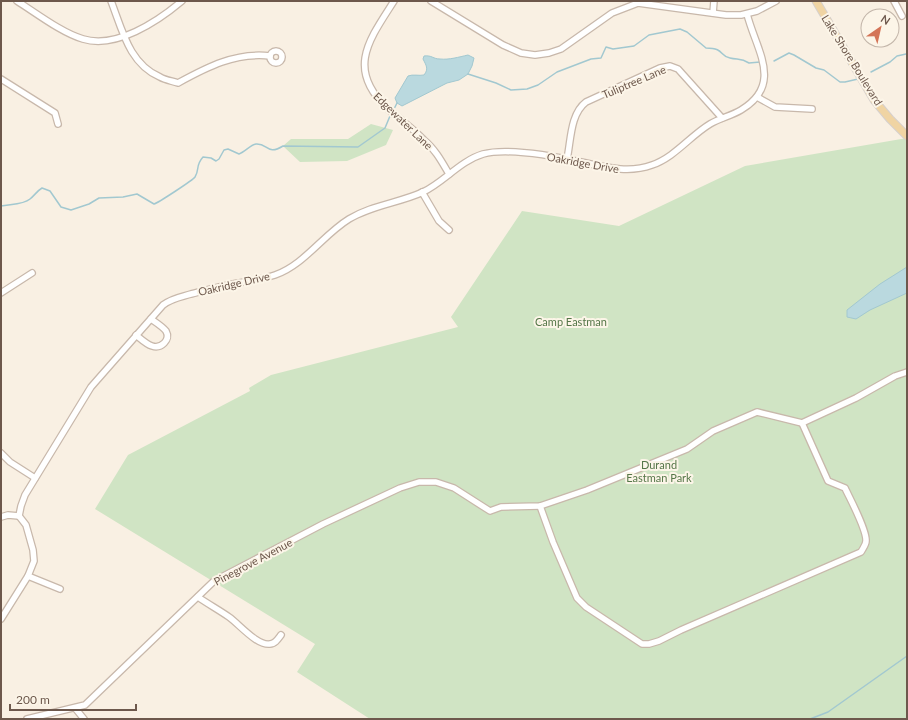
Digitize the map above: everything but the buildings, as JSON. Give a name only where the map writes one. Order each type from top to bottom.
[{"type":"main road","name":"Lake Shore Boulevard","points":[[816,1],[874,100],[907,136]]},
{"type":"street","points":[[17,1],[62,29],[82,39],[102,42],[124,36],[157,19],[182,1]]},
{"type":"street","points":[[111,1],[124,36],[134,54],[146,68],[161,78],[178,82],[224,60],[252,56],[270,56]]},
{"type":"street","name":"Edgewater Lane","points":[[394,1],[373,35],[367,50],[364,66],[368,84],[388,109],[430,145],[449,174]]},
{"type":"street","points":[[430,1],[503,45],[521,53],[535,55],[549,53],[561,48],[606,16],[638,2],[732,15],[747,14],[757,11],[776,1]]},
{"type":"street","points":[[713,13],[714,1]]},
{"type":"street","points":[[894,1],[902,16]]},
{"type":"street","points":[[747,14],[750,28],[761,54],[765,70],[763,85],[757,97],[775,107],[812,109]]},
{"type":"street","name":"Tuliptree Lane","points":[[567,159],[575,115],[586,102],[660,68],[670,66],[678,69],[722,118]]},
{"type":"street","points":[[1,79],[55,113],[58,124]]},
{"type":"street","name":"Oakridge Drive","points":[[19,516],[22,502],[35,478],[91,387],[163,305],[173,299],[214,288],[265,278],[282,272],[297,263],[348,220],[366,211],[422,192],[472,159],[490,152],[522,153],[567,159],[625,170],[647,167],[663,160],[680,148],[703,128],[740,111],[757,97]]},
{"type":"street","points":[[422,192],[439,221],[449,230]]},
{"type":"street","points":[[1,293],[32,273]]},
{"type":"street","points":[[136,335],[154,347],[163,344],[167,338],[167,333],[162,327],[150,319]]},
{"type":"street","points":[[540,506],[553,542],[577,598],[586,607],[642,644],[649,644],[659,641],[861,552],[867,539],[845,488],[828,481],[802,423],[856,398],[895,376],[907,372]]},
{"type":"street","name":"Pinegrove Avenue","points":[[27,719],[85,705],[214,581],[323,524],[400,488],[419,482],[436,482],[454,488],[490,511],[501,507],[540,506],[587,490],[686,449],[713,431],[756,412],[802,423]]},
{"type":"street","points":[[1,453],[10,462],[35,478]]},
{"type":"street","points":[[1,517],[8,515],[19,516],[26,526],[34,556],[33,566],[28,576],[1,619]]},
{"type":"street","points":[[28,576],[60,589]]},
{"type":"street","points":[[198,597],[229,617],[249,634],[264,644],[276,642],[281,635]]},
{"type":"street","points":[[75,708],[84,719]]},
{"type":"green space","points":[[371,124],[393,130],[386,145],[347,161],[300,162],[283,146],[291,139],[348,139]]},
{"type":"green space","name":"Durand Eastman Park","points":[[907,138],[907,719],[370,719],[297,672],[315,644],[95,509],[128,455],[250,391],[249,388],[271,375],[458,327],[451,317],[522,211],[619,226],[745,166]]},
{"type":"water","points":[[468,55],[474,58],[468,74],[459,80],[447,83],[402,106],[397,103],[395,98],[408,76],[424,75],[426,73],[427,69],[423,59],[424,56],[443,59]]},
{"type":"water","points":[[907,267],[907,293],[870,310],[856,319],[847,317],[847,310],[880,284]]},
{"type":"waterway","points":[[468,74],[496,83],[511,90],[527,89],[538,85],[557,72],[591,59],[601,58],[606,47],[613,49],[634,46],[649,35],[680,29],[687,32],[706,48],[716,49],[724,56],[749,63],[760,62]]},
{"type":"waterway","points":[[774,61],[789,53],[816,68],[824,70],[840,82],[858,79]]},
{"type":"waterway","points":[[871,72],[890,62],[897,56],[906,54]]},
{"type":"waterway","points":[[394,109],[397,103]]},
{"type":"waterway","points":[[1,206],[27,201],[42,188],[50,191],[61,207],[71,210],[89,204],[99,198],[123,197],[137,194],[154,204],[195,177],[198,165],[203,157],[211,158],[216,161],[219,159],[224,150],[228,149],[239,154],[256,144],[260,144],[274,150],[283,146],[358,147],[385,128],[390,116]]},
{"type":"waterway","points":[[810,719],[828,712],[907,656]]},
{"type":"park label","name":"Camp Eastman","points":[[571,322]]}]
